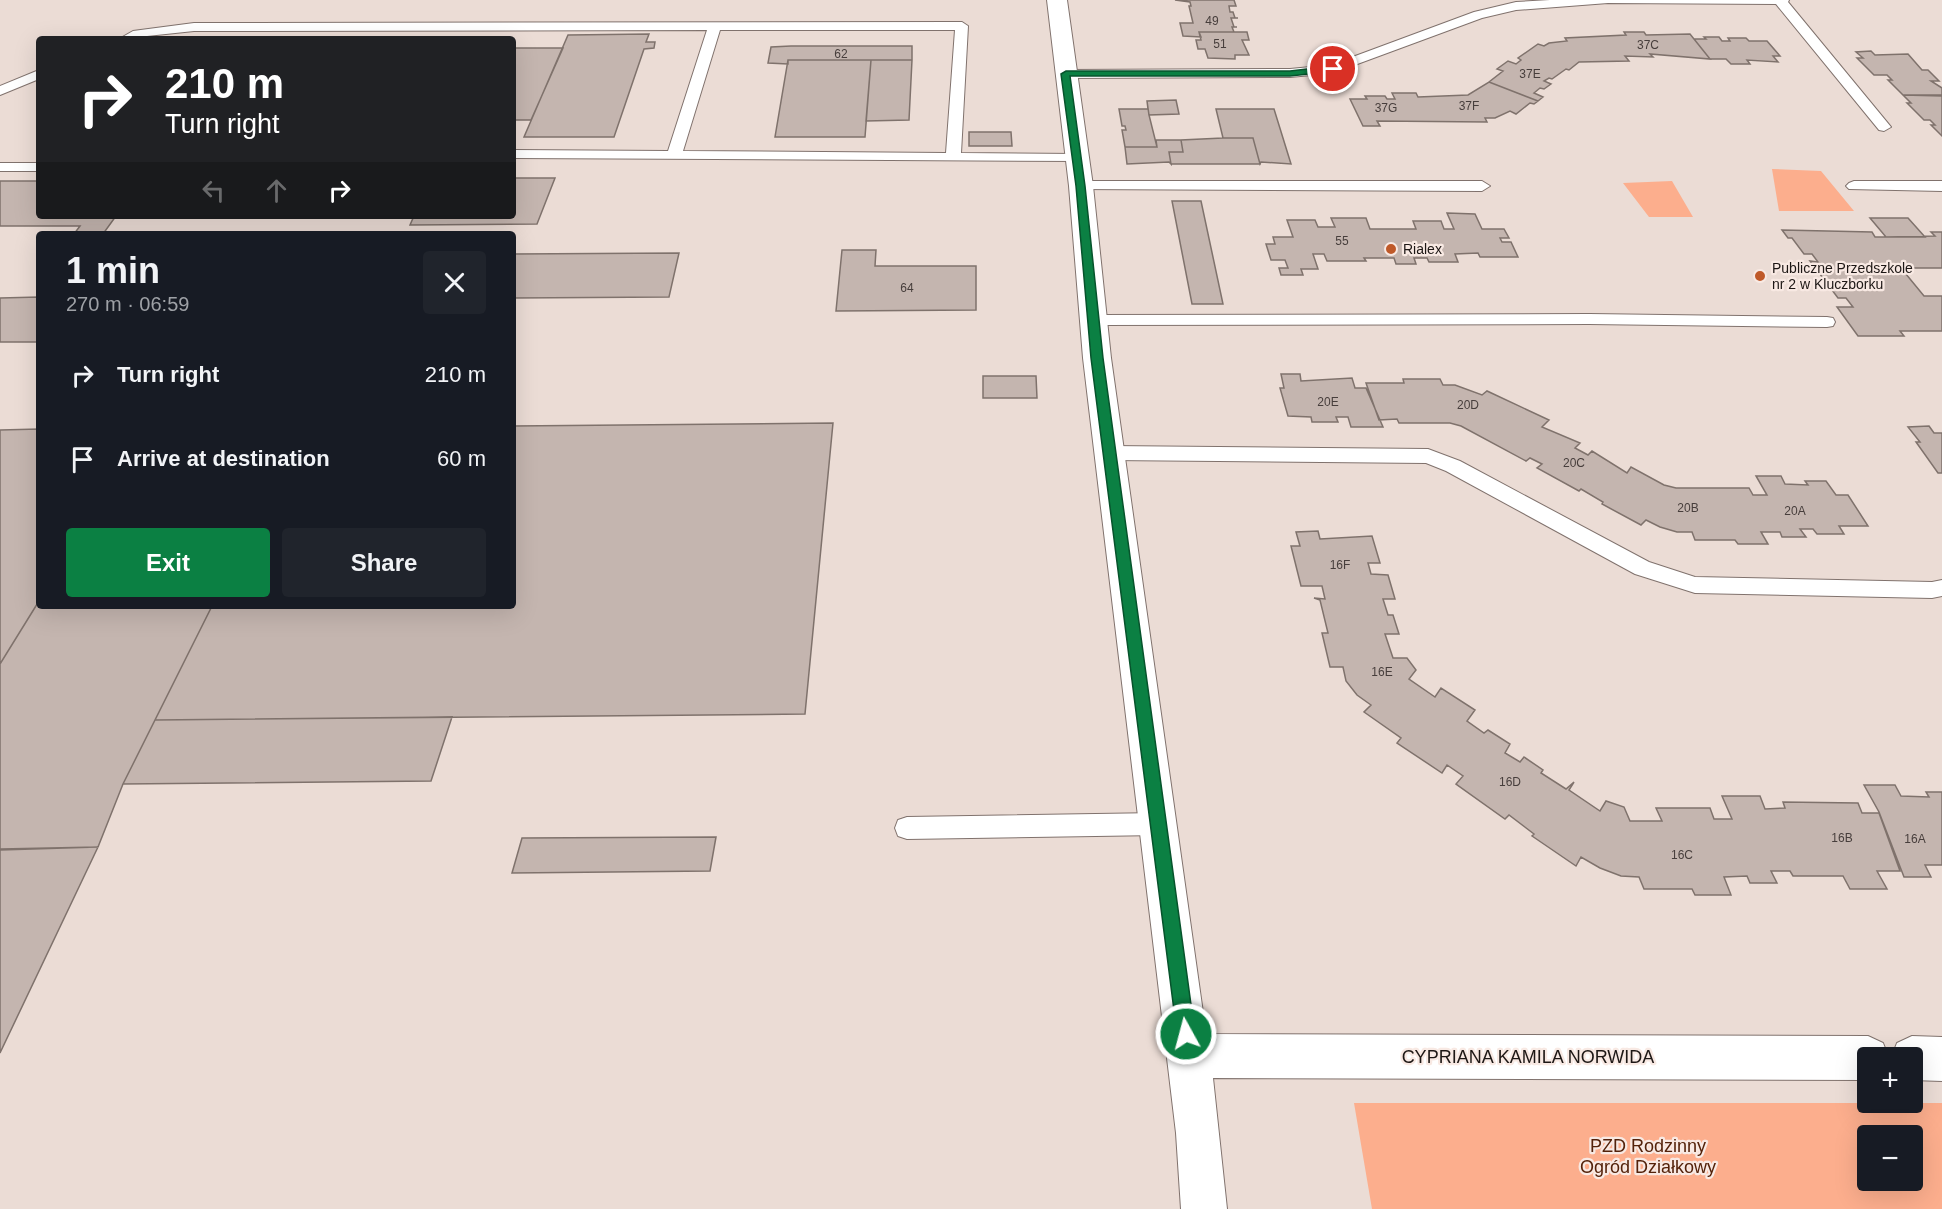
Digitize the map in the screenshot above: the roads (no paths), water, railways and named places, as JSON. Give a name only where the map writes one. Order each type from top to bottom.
[{"type":"street","points":[[1057,0],[1079,172],[1092,320],[1189,1056],[1204,1209]]},
{"type":"street","name":"CYPRIANA KAMILA NORWIDA","points":[[1189,1056],[1857,1058]]},
{"type":"street","points":[[1923,1058],[1942,1059]]},
{"type":"lane","points":[[1066,74],[1290,73],[1333,69],[1490,6],[1608,0],[1782,0],[1884,127]]},
{"type":"lane","points":[[674,155],[715,26]]},
{"type":"lane","points":[[131,36],[194,27],[962,26],[953,157]]},
{"type":"lane","points":[[244,36],[252,27]]},
{"type":"lane","points":[[0,91],[36,75]]},
{"type":"lane","points":[[516,154],[953,157],[1079,172],[1482,186]]},
{"type":"lane","points":[[0,167],[36,167]]},
{"type":"lane","points":[[1854,186],[1942,186]]},
{"type":"lane","points":[[1092,320],[1589,319],[1827,322]]},
{"type":"lane","points":[[1110,453],[1428,456],[1453,466],[1642,568],[1695,585],[1932,590],[1942,588]]},
{"type":"lane","points":[[907,828],[1159,824]]},
{"type":"place","name":"Rialex","points":[[1391,249]]},
{"type":"place","name":"Publiczne Przedszkole nr 2 w Kluczborku","points":[[1760,276]]},
{"type":"park label","name":"PZD Rodzinny Ogród Działkowy","points":[[1648,1156]]}]
